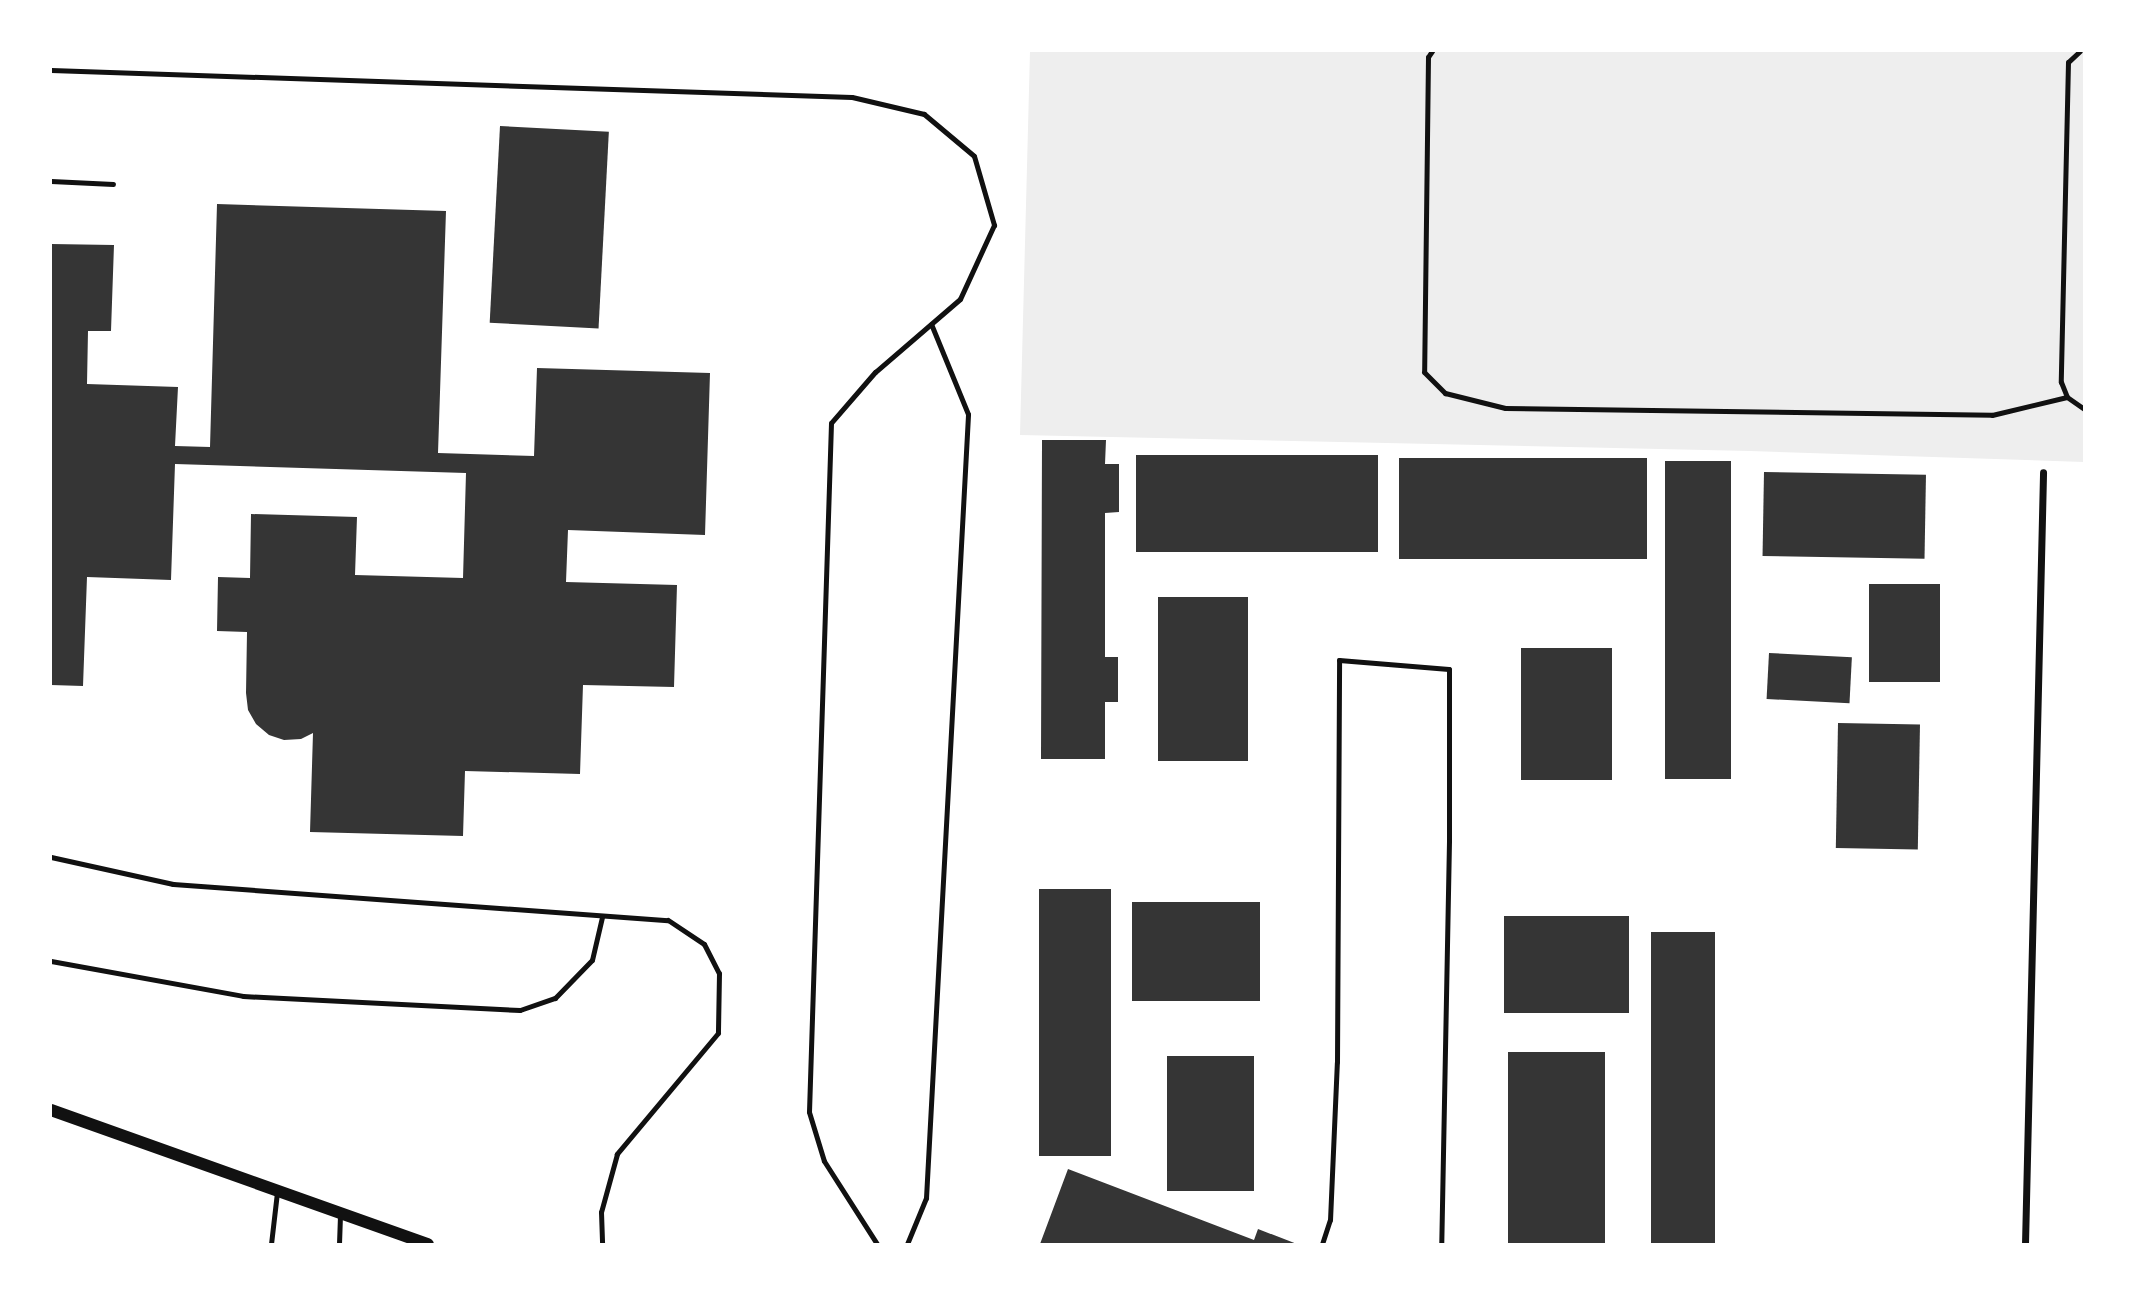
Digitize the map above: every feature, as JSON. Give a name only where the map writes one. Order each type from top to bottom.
[{"type":"street","points":[[2025,1244],[2043,472]]},
{"type":"street","points":[[51,1110],[428,1244]]},
{"type":"lane","points":[[1432,51],[1427,57],[1424,372],[1445,393],[1505,408],[1992,415],[2067,397]]},
{"type":"lane","points":[[2079,51],[2068,62],[2061,382],[2067,397],[2084,409]]},
{"type":"lane","points":[[51,70],[852,97],[924,114],[974,156],[994,225],[960,299],[875,372],[831,423],[808,1112],[824,1161],[877,1244]]},
{"type":"lane","points":[[51,181],[113,184]]},
{"type":"lane","points":[[907,1244],[926,1198],[968,414],[931,324]]},
{"type":"lane","points":[[1322,1244],[1330,1220],[1337,1062],[1339,660],[1449,669],[1450,841],[1441,1244]]},
{"type":"lane","points":[[51,857],[173,884],[668,920],[704,944],[719,973],[718,1033],[617,1154],[601,1212],[603,1244]]},
{"type":"lane","points":[[51,961],[243,996],[520,1010],[555,998],[592,960],[602,917]]},
{"type":"lane","points":[[271,1244],[277,1191]]},
{"type":"lane","points":[[339,1244],[340,1213]]},
{"type":"shaded area","points":[[1030,51],[2084,51],[2084,462],[1750,451],[1020,435]]},
{"type":"building","points":[[500,126],[609,132],[599,328],[490,323]]},
{"type":"building","points":[[217,204],[446,211],[438,453],[534,456],[537,368],[710,373],[705,535],[568,530],[566,582],[677,585],[674,687],[583,685],[580,774],[465,771],[463,836],[310,832],[313,733],[301,739],[284,740],[269,735],[256,724],[248,710],[246,693],[247,632],[217,631],[218,577],[250,578],[251,514],[357,517],[355,575],[463,578],[466,473],[175,464],[171,580],[87,577],[83,686],[51,685],[51,244],[114,245],[111,331],[88,331],[87,384],[178,387],[175,446],[210,447]]},
{"type":"building","points":[[1042,440],[1106,440],[1105,464],[1119,464],[1119,512],[1105,513],[1105,657],[1118,657],[1118,702],[1105,702],[1105,759],[1041,759]]},
{"type":"building","points":[[1136,455],[1378,455],[1378,552],[1136,552]]},
{"type":"building","points":[[1399,458],[1647,458],[1647,559],[1399,559]]},
{"type":"building","points":[[1665,461],[1731,461],[1731,779],[1665,779]]},
{"type":"building","points":[[1764,472],[1926,475],[1925,559],[1763,556]]},
{"type":"building","points":[[1869,584],[1940,584],[1940,682],[1869,682]]},
{"type":"building","points":[[1158,597],[1248,597],[1248,761],[1158,761]]},
{"type":"building","points":[[1521,648],[1612,648],[1612,780],[1521,780]]},
{"type":"building","points":[[1769,653],[1852,657],[1849,703],[1767,699]]},
{"type":"building","points":[[1838,723],[1920,724],[1918,849],[1836,848]]},
{"type":"building","points":[[1039,889],[1111,889],[1111,1156],[1039,1156]]},
{"type":"building","points":[[1132,902],[1260,902],[1260,1001],[1132,1001]]},
{"type":"building","points":[[1504,916],[1629,916],[1629,1013],[1504,1013]]},
{"type":"building","points":[[1651,932],[1715,932],[1715,1244],[1651,1244]]},
{"type":"building","points":[[1508,1052],[1605,1052],[1605,1244],[1508,1244]]},
{"type":"building","points":[[1167,1056],[1254,1056],[1254,1191],[1167,1191]]},
{"type":"building","points":[[1068,1169],[1254,1240],[1258,1229],[1297,1244],[1040,1244]]}]
